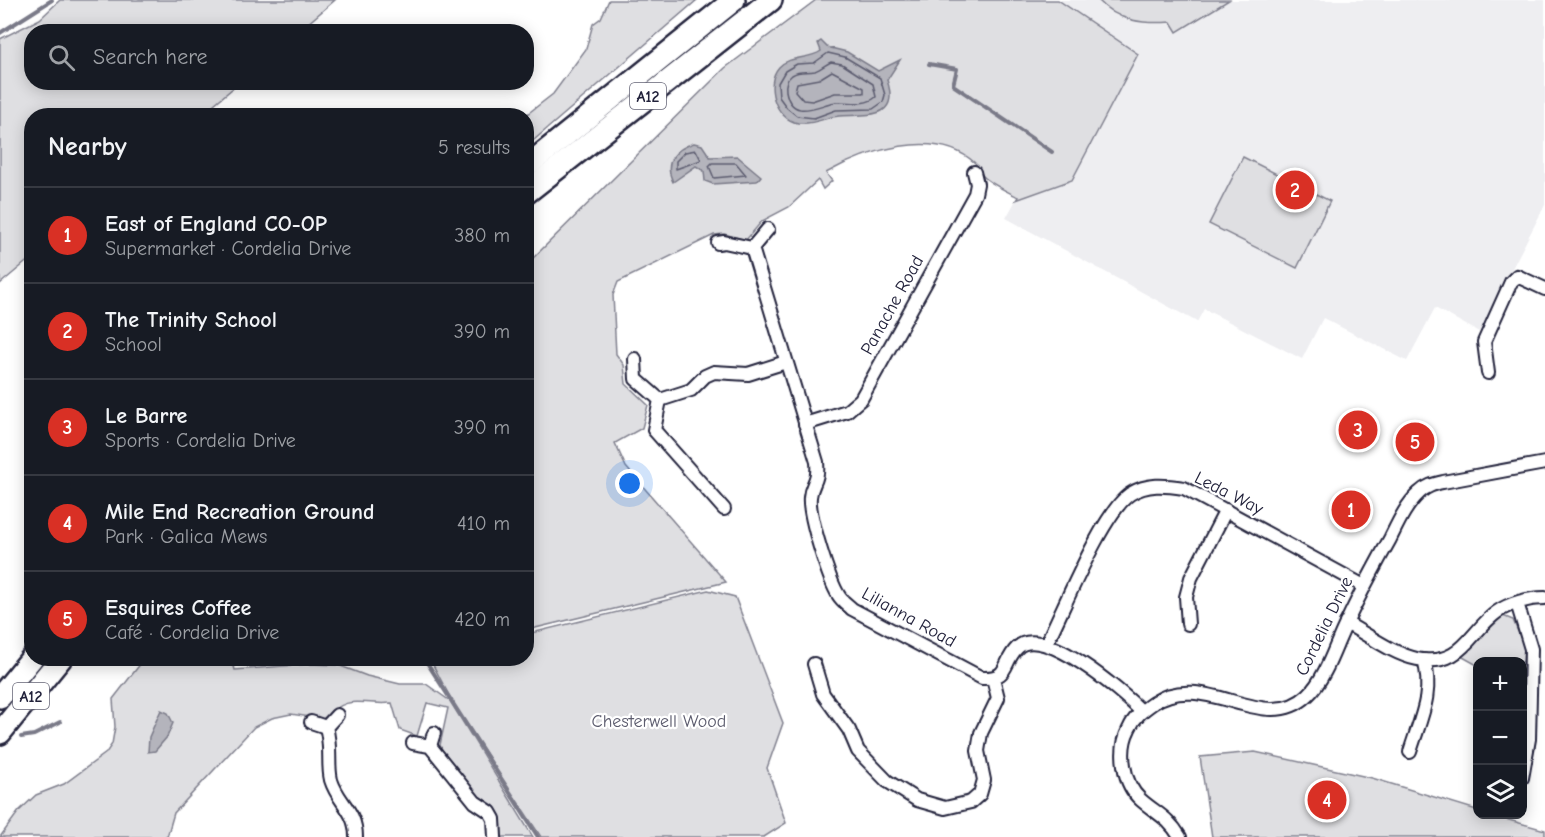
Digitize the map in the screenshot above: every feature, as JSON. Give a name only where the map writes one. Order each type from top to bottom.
[{"type":"highway","name":"A12","points":[[534,161],[734,0]]},
{"type":"highway","name":"A12","points":[[534,187],[771,0]]},
{"type":"highway","name":"A12","points":[[0,697],[25,666]]},
{"type":"highway","name":"A12","points":[[0,733],[54,666]]},
{"type":"street","name":"Panache Road","points":[[805,424],[846,411],[861,399],[975,194],[977,184],[974,172]]},
{"type":"street","points":[[718,243],[724,242],[752,248],[768,229]]},
{"type":"street","name":"Lilianna Road","points":[[752,248],[818,462],[819,478],[810,495],[810,510],[827,567],[839,596],[852,609],[982,678],[993,678]]},
{"type":"street","points":[[1488,373],[1484,342],[1511,282],[1517,276],[1545,289]]},
{"type":"street","points":[[635,359],[636,379],[660,400]]},
{"type":"street","points":[[660,400],[691,390],[705,376],[714,372],[748,374],[786,362]]},
{"type":"street","points":[[660,400],[654,430],[724,509]]},
{"type":"street","name":"Cordelia Drive","points":[[1180,837],[1163,815],[1139,799],[1126,774],[1123,752],[1125,740],[1128,729],[1141,711],[1166,695],[1179,691],[1198,691],[1260,708],[1288,707],[1307,697],[1314,688],[1364,586],[1411,501],[1428,486],[1545,463]]},
{"type":"street","name":"Leda Way","points":[[1046,644],[1109,518],[1131,493],[1156,484],[1184,488],[1364,586]]},
{"type":"street","points":[[1188,624],[1186,597],[1191,578],[1226,510]]},
{"type":"street","points":[[1346,623],[1403,654],[1424,660],[1458,652],[1496,613],[1530,598],[1545,598]]},
{"type":"street","points":[[1517,603],[1531,650],[1529,739],[1524,765]]},
{"type":"street","points":[[814,664],[823,694],[849,730],[858,751],[887,781],[917,800],[945,808],[971,802],[980,794],[984,780],[978,751],[981,733],[998,698],[993,678],[1004,672],[1017,647],[1031,641],[1046,644],[1096,671],[1141,711]]},
{"type":"street","points":[[1410,752],[1428,696],[1430,679],[1424,660]]},
{"type":"street","points":[[326,727],[337,715]]},
{"type":"street","points":[[311,722],[326,727]]},
{"type":"street","points":[[326,727],[331,745],[332,780],[353,816],[356,837]]},
{"type":"street","points":[[430,746],[434,733]]},
{"type":"street","points":[[413,743],[430,746],[475,802],[490,812],[494,819],[495,837]]},
{"type":"shaded area","points":[[1058,0],[1545,0],[1545,205],[1479,332],[1435,308],[1407,361],[1323,318],[1302,359],[1204,309],[1197,322],[1006,218],[1016,200],[1072,180],[1138,54]]},
{"type":"green space","points":[[60,0],[335,0],[307,24],[30,24],[40,19]]},
{"type":"green space","points":[[609,0],[697,0],[534,140],[534,109],[553,94],[586,49],[593,24],[601,18]]},
{"type":"green space","points":[[816,0],[1058,0],[1138,54],[1072,180],[1016,200],[1018,197],[989,181],[982,175],[976,164],[959,152],[941,146],[900,146],[860,157],[826,173],[832,181],[823,189],[818,180],[789,207],[762,221],[746,240],[724,234],[714,235],[618,282],[613,295],[616,354],[624,365],[626,384],[648,405],[642,428],[615,443],[626,467],[726,582],[534,628],[534,257],[725,68]]},
{"type":"green space","points":[[1098,0],[1229,0],[1177,32],[1171,22],[1132,20],[1114,13]]},
{"type":"green space","points":[[24,27],[24,90],[231,90],[209,108],[24,108],[24,264],[0,284],[0,39]]},
{"type":"green space","points":[[1243,157],[1330,201],[1297,268],[1209,224]]},
{"type":"green space","name":"Chesterwell Wood","points":[[708,590],[735,597],[783,723],[767,768],[786,823],[764,837],[541,837],[453,703],[434,666],[534,666],[534,632]]},
{"type":"green space","points":[[1503,616],[1513,620],[1524,646],[1523,657],[1473,657],[1473,663],[1461,656]]},
{"type":"green space","points":[[139,666],[234,666],[235,670],[284,666],[341,666],[367,676],[400,684],[426,684],[450,701],[533,837],[502,837],[501,818],[496,810],[478,797],[442,750],[440,745],[448,708],[427,703],[417,736],[400,730],[392,703],[355,702],[341,706],[323,719],[291,714],[272,718],[254,727],[174,813],[167,837],[0,837],[19,811],[36,795],[64,784],[106,753],[112,744],[115,727],[113,699]]},
{"type":"green space","points":[[1255,752],[1372,778],[1473,809],[1473,819],[1505,819],[1545,830],[1545,837],[1212,837],[1200,757]]},
{"type":"water","points":[[821,41],[827,47],[847,52],[878,71],[900,60],[887,80],[890,93],[889,103],[885,109],[869,115],[834,117],[804,123],[790,120],[783,115],[774,100],[772,91],[775,74],[783,63],[821,51],[818,43]]},
{"type":"water","points":[[694,143],[702,145],[710,157],[737,156],[761,176],[757,181],[713,184],[705,181],[704,171],[696,166],[673,182],[670,175],[670,162],[681,149]]},
{"type":"water","points":[[161,710],[168,713],[173,723],[167,737],[155,751],[148,752],[149,737]]},
{"type":"waterway","points":[[0,33],[52,0]]},
{"type":"waterway","points":[[929,64],[957,69],[953,85],[1052,152]]},
{"type":"waterway","points":[[429,666],[538,837]]},
{"type":"waterway","points":[[21,737],[34,735],[60,722]]},
{"type":"place","name":"The Trinity School","points":[[1295,190]]},
{"type":"place","name":"Le Barre","points":[[1358,430]]},
{"type":"place","name":"Esquires Coffee","points":[[1415,442]]},
{"type":"place","name":"East of England CO-OP","points":[[1351,510]]},
{"type":"place","name":"Mile End Recreation Ground","points":[[1327,800]]}]
